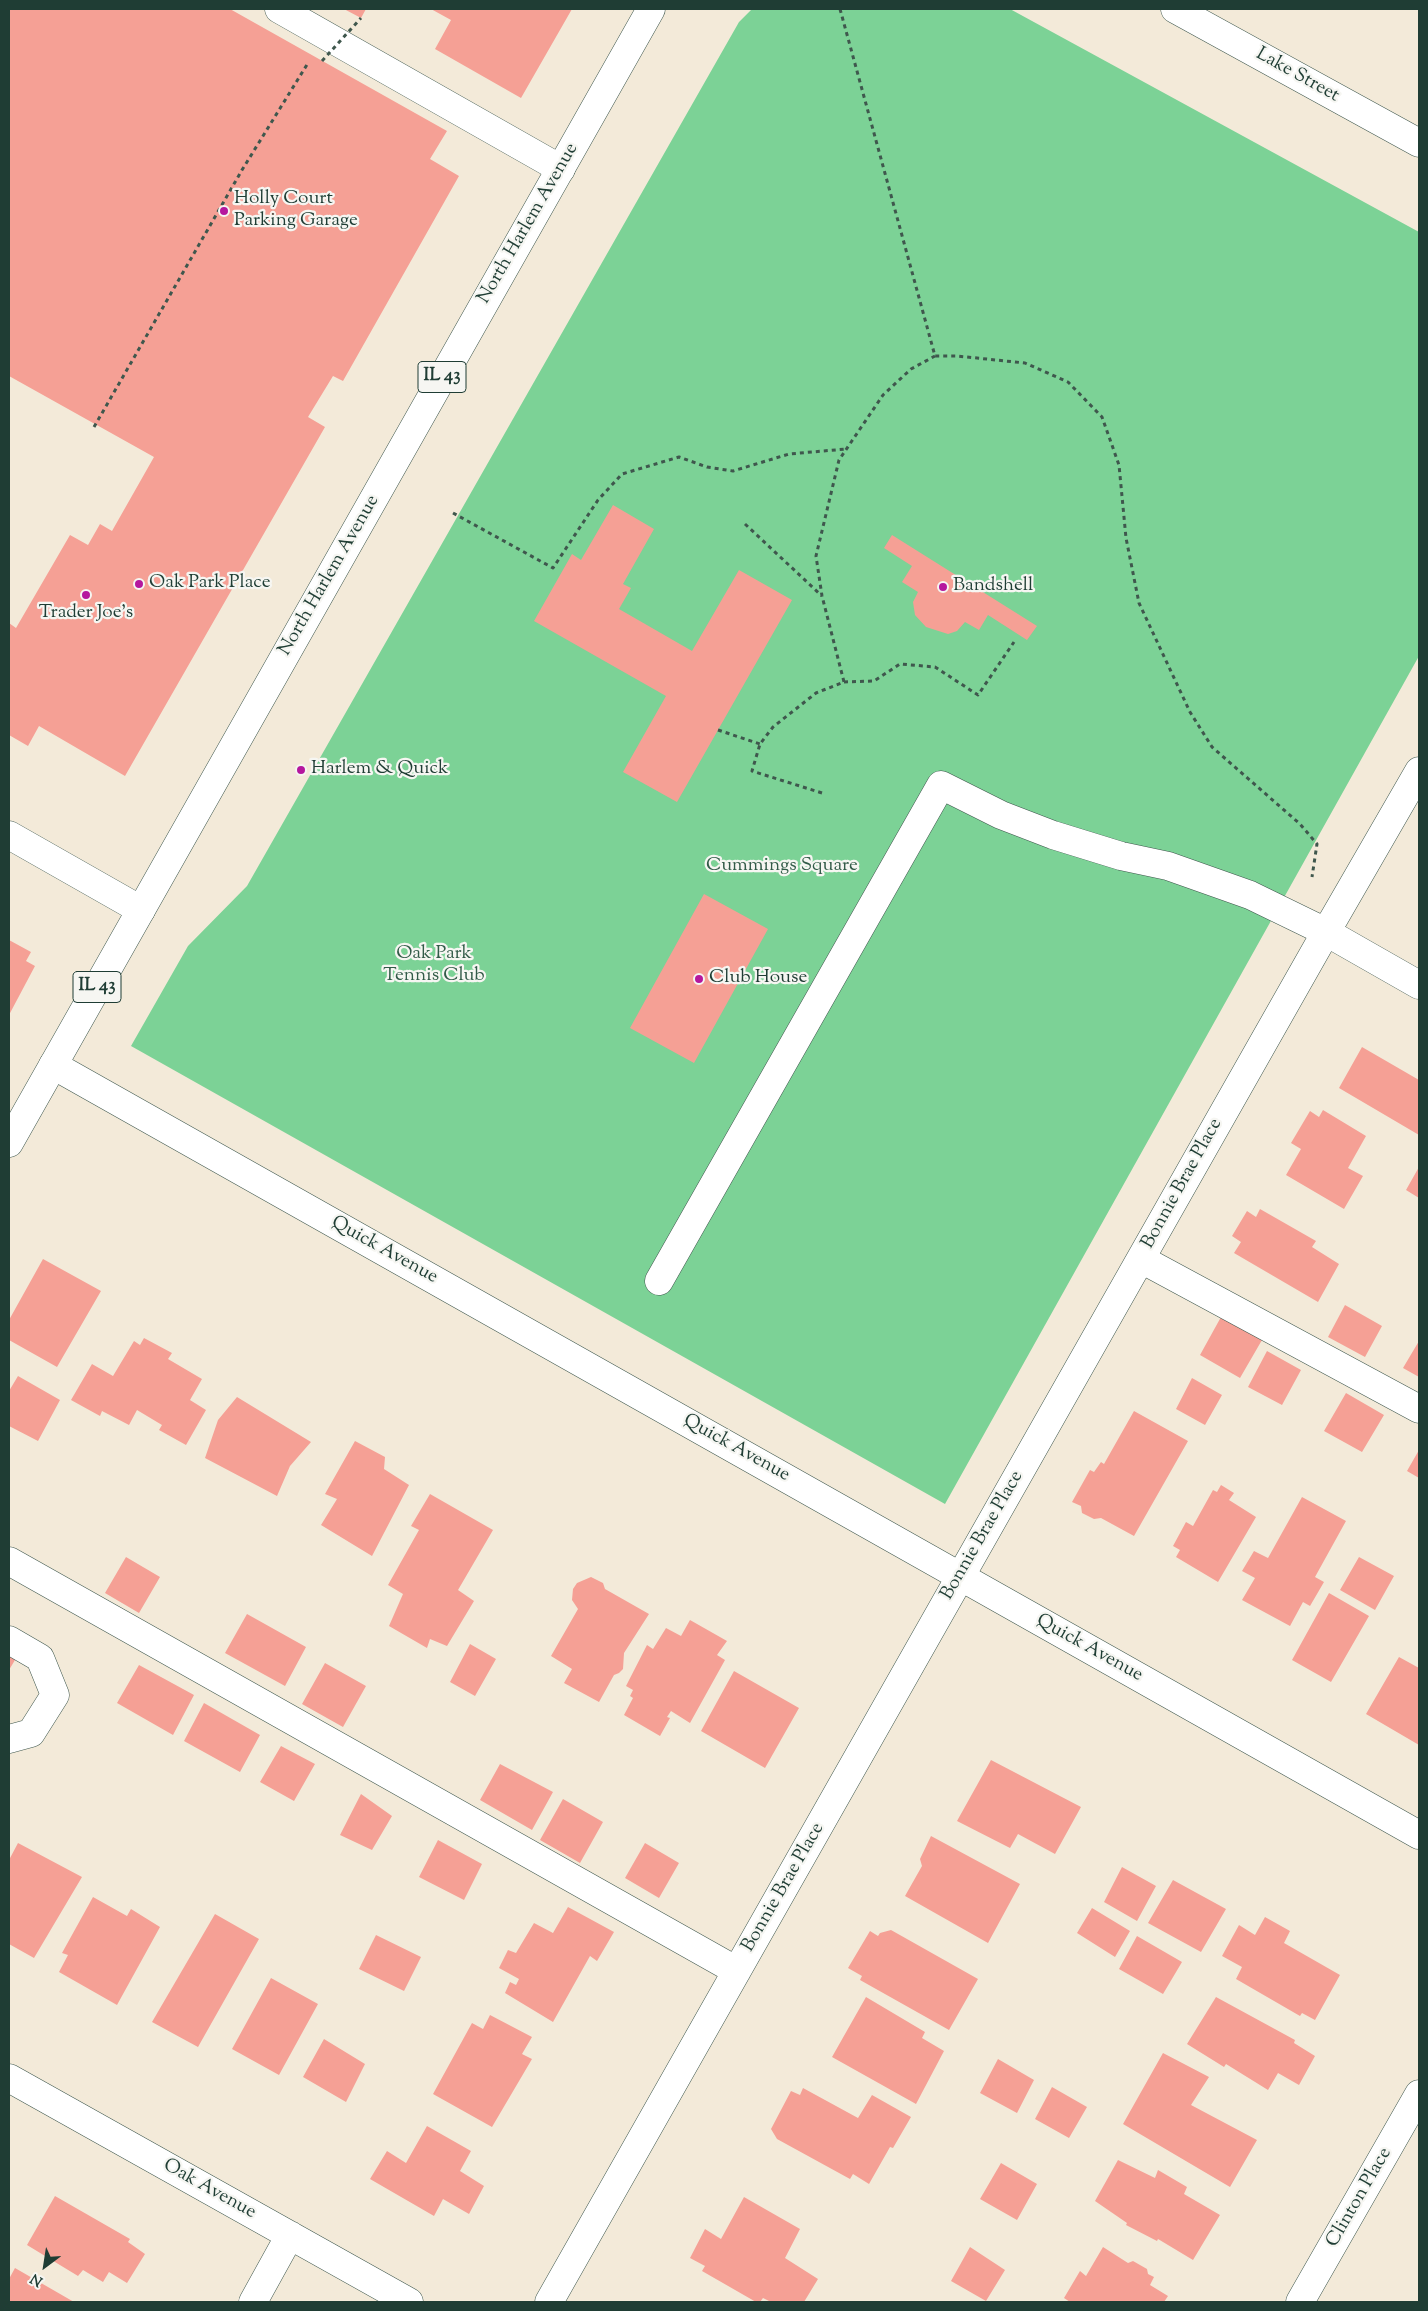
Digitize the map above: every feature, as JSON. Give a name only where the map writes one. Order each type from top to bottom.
[{"type":"street","points":[[279,9],[560,169]]},
{"type":"street","name":"North Harlem Avenue","points":[[9,1143],[651,9]]},
{"type":"street","name":"Lake Street","points":[[1175,9],[1419,143]]},
{"type":"street","name":"Bonnie Brae Place","points":[[549,2302],[1419,770]]},
{"type":"street","points":[[659,1281],[941,784],[1001,814],[1054,835],[1121,856],[1168,866],[1205,877],[1250,895],[1326,932],[1419,985]]},
{"type":"street","points":[[9,835],[141,910]]},
{"type":"street","name":"Quick Avenue","points":[[53,1065],[1419,1835]]},
{"type":"street","points":[[1141,1259],[1419,1409]]},
{"type":"street","points":[[9,1561],[737,1971]]},
{"type":"street","points":[[9,1640],[40,1658],[55,1695],[30,1733],[9,1739]]},
{"type":"street","name":"Oak Avenue","points":[[9,2078],[409,2302]]},
{"type":"street","name":"Clinton Place","points":[[1300,2302],[1419,2094]]},
{"type":"street","points":[[253,2302],[290,2235]]},
{"type":"path","points":[[840,9],[935,356]]},
{"type":"path","points":[[322,61],[361,18]]},
{"type":"path","points":[[94,427],[237,178],[313,55]]},
{"type":"path","points":[[844,682],[822,596],[816,556],[839,460],[883,395],[911,369],[935,356],[957,356],[1025,363],[1068,382],[1102,417],[1119,465],[1126,538],[1139,603],[1190,712],[1212,747],[1300,824],[1317,844],[1312,877]]},
{"type":"path","points":[[453,513],[553,568],[598,500],[622,474],[679,457],[707,467],[732,471],[790,454],[846,449]]},
{"type":"path","points":[[745,524],[822,596]]},
{"type":"path","points":[[822,793],[752,771],[760,744],[773,728],[816,693],[844,682],[874,681],[900,664],[935,667],[978,695],[1014,642]]},
{"type":"path","points":[[718,730],[760,744]]},
{"type":"green space","name":"Cummings Square","points":[[752,9],[1010,9],[1419,232],[1419,656],[945,1504],[131,1046],[188,946],[247,886],[739,22]]},
{"type":"building","name":"Holly Court Parking Garage","points":[[9,9],[230,9],[447,131],[430,159],[459,176],[343,381],[333,376],[308,417],[325,427],[125,776],[39,726],[28,746],[9,735],[9,623],[16,628],[70,535],[88,545],[100,524],[112,531],[154,457],[9,376]]},
{"type":"building","points":[[344,9],[366,9],[361,18]]},
{"type":"building","points":[[431,9],[572,9],[521,98],[435,49],[451,20]]},
{"type":"building","points":[[613,505],[654,529],[623,584],[631,588],[619,609],[692,651],[739,570],[792,600],[677,802],[623,772],[666,696],[534,621],[572,554],[581,560]]},
{"type":"building","name":"Bandshell","points":[[892,535],[1037,626],[1027,640],[988,615],[979,630],[965,622],[957,631],[948,634],[926,627],[915,615],[913,602],[918,592],[902,582],[912,566],[884,548]]},
{"type":"building","name":"Club House","points":[[704,894],[768,929],[694,1063],[630,1028]]},
{"type":"building","points":[[9,940],[31,952],[26,961],[35,966],[9,1015]]},
{"type":"building","points":[[1362,1047],[1419,1080],[1419,1135],[1339,1088]]},
{"type":"building","points":[[1323,1110],[1366,1136],[1348,1168],[1363,1176],[1344,1209],[1286,1175],[1301,1149],[1291,1143],[1310,1111],[1319,1117]]},
{"type":"building","points":[[1419,1167],[1419,1198],[1406,1190]]},
{"type":"building","points":[[1260,1209],[1316,1241],[1312,1247],[1339,1264],[1318,1302],[1234,1253],[1241,1242],[1232,1236],[1247,1211],[1256,1217]]},
{"type":"building","points":[[43,1259],[101,1291],[57,1367],[9,1340],[9,1320]]},
{"type":"building","points":[[1345,1305],[1382,1326],[1365,1357],[1328,1337]]},
{"type":"building","points":[[1221,1317],[1262,1340],[1240,1378],[1200,1355]]},
{"type":"building","points":[[144,1338],[172,1353],[168,1359],[202,1379],[190,1400],[206,1410],[186,1445],[159,1430],[162,1425],[137,1410],[129,1425],[102,1411],[100,1416],[71,1400],[92,1364],[113,1376],[134,1341],[140,1345]]},
{"type":"building","points":[[1419,1341],[1419,1377],[1403,1368]]},
{"type":"building","points":[[1267,1351],[1301,1370],[1282,1405],[1248,1387]]},
{"type":"building","points":[[18,1376],[60,1400],[38,1441],[9,1426],[9,1391]]},
{"type":"building","points":[[1192,1378],[1222,1395],[1205,1425],[1176,1409]]},
{"type":"building","points":[[1346,1393],[1384,1415],[1362,1452],[1324,1431]]},
{"type":"building","points":[[237,1397],[311,1442],[290,1466],[277,1496],[205,1458],[218,1420]]},
{"type":"building","points":[[1134,1411],[1188,1441],[1134,1536],[1101,1518],[1094,1519],[1082,1513],[1081,1506],[1072,1502],[1090,1470],[1094,1472],[1101,1462],[1104,1464]]},
{"type":"building","points":[[355,1441],[385,1457],[384,1469],[409,1485],[372,1556],[321,1525],[337,1499],[325,1494]]},
{"type":"building","points":[[1419,1450],[1419,1478],[1407,1471]]},
{"type":"building","points":[[1221,1485],[1234,1493],[1229,1500],[1256,1517],[1218,1582],[1176,1557],[1180,1550],[1173,1546],[1186,1522],[1193,1526],[1213,1490],[1217,1492]]},
{"type":"building","points":[[430,1494],[493,1530],[458,1590],[474,1601],[447,1646],[430,1639],[427,1648],[389,1626],[403,1594],[388,1585],[419,1530],[411,1526]]},
{"type":"building","points":[[1302,1497],[1346,1521],[1315,1577],[1324,1582],[1310,1606],[1303,1602],[1290,1626],[1242,1600],[1255,1578],[1242,1571],[1254,1551],[1268,1558]]},
{"type":"building","points":[[126,1557],[160,1577],[139,1613],[105,1593]]},
{"type":"building","points":[[1359,1557],[1394,1576],[1375,1610],[1340,1590]]},
{"type":"building","points":[[591,1577],[603,1583],[605,1589],[649,1614],[624,1653],[623,1669],[614,1675],[599,1702],[564,1683],[572,1669],[551,1656],[578,1609],[572,1600],[573,1589],[577,1583]]},
{"type":"building","points":[[1329,1593],[1369,1616],[1331,1682],[1292,1660]]},
{"type":"building","points":[[247,1614],[306,1647],[285,1686],[225,1653]]},
{"type":"building","points":[[690,1620],[727,1641],[717,1655],[725,1660],[690,1723],[671,1711],[667,1717],[670,1718],[660,1736],[624,1715],[633,1698],[630,1696],[633,1690],[626,1686],[647,1645],[653,1649],[666,1628],[681,1636]]},
{"type":"building","points":[[470,1644],[496,1659],[475,1696],[450,1682]]},
{"type":"building","points":[[9,1649],[18,1655],[9,1670]]},
{"type":"building","points":[[1399,1657],[1419,1668],[1419,1745],[1366,1714]]},
{"type":"building","points":[[325,1663],[366,1686],[343,1727],[302,1704]]},
{"type":"building","points":[[139,1665],[194,1695],[173,1735],[117,1703]]},
{"type":"building","points":[[734,1671],[799,1708],[765,1768],[701,1731]]},
{"type":"building","points":[[204,1703],[260,1735],[240,1772],[184,1741]]},
{"type":"building","points":[[281,1746],[315,1764],[294,1801],[260,1782]]},
{"type":"building","points":[[991,1760],[1081,1807],[1055,1854],[1018,1834],[1010,1848],[957,1821]]},
{"type":"building","points":[[500,1764],[553,1792],[532,1830],[480,1800]]},
{"type":"building","points":[[361,1794],[392,1816],[372,1850],[340,1835]]},
{"type":"building","points":[[563,1799],[603,1822],[580,1863],[540,1840]]},
{"type":"building","points":[[931,1836],[1020,1884],[988,1943],[905,1896],[922,1866],[920,1859]]},
{"type":"building","points":[[438,1840],[482,1864],[464,1900],[419,1877]]},
{"type":"building","points":[[18,1843],[82,1877],[34,1958],[9,1944],[9,1860]]},
{"type":"building","points":[[645,1843],[679,1863],[659,1898],[625,1878]]},
{"type":"building","points":[[1122,1867],[1156,1886],[1137,1921],[1104,1902]]},
{"type":"building","points":[[1173,1880],[1226,1909],[1201,1952],[1148,1923]]},
{"type":"building","points":[[93,1897],[127,1916],[131,1909],[160,1927],[117,2005],[59,1972],[68,1955],[62,1953]]},
{"type":"building","points":[[568,1907],[614,1932],[597,1961],[590,1956],[553,2022],[505,1993],[510,1982],[516,1985],[519,1979],[499,1968],[508,1950],[516,1953],[534,1923],[553,1933]]},
{"type":"building","points":[[1092,1908],[1130,1931],[1115,1957],[1077,1933]]},
{"type":"building","points":[[215,1914],[259,1939],[198,2047],[152,2022]]},
{"type":"building","points":[[1265,1917],[1290,1931],[1284,1943],[1340,1975],[1315,2020],[1302,2013],[1300,2016],[1236,1979],[1242,1967],[1222,1956],[1239,1925],[1255,1935]]},
{"type":"building","points":[[891,1930],[978,1979],[949,2030],[860,1980],[862,1976],[848,1968],[870,1931],[878,1936],[880,1933]]},
{"type":"building","points":[[376,1935],[421,1957],[404,1991],[359,1969]]},
{"type":"building","points":[[1137,1936],[1182,1962],[1163,1994],[1119,1969]]},
{"type":"building","points":[[271,1978],[318,2004],[279,2075],[232,2049]]},
{"type":"building","points":[[866,1997],[925,2032],[922,2038],[944,2051],[916,2104],[832,2057]]},
{"type":"building","points":[[1216,1997],[1295,2040],[1294,2043],[1315,2056],[1299,2085],[1278,2073],[1268,2090],[1226,2064],[1224,2067],[1187,2044]]},
{"type":"building","points":[[490,2015],[532,2037],[522,2054],[532,2059],[492,2127],[433,2094],[472,2023],[483,2029]]},
{"type":"building","points":[[324,2039],[365,2064],[346,2102],[303,2077]]},
{"type":"building","points":[[1163,2053],[1209,2077],[1191,2105],[1257,2140],[1230,2187],[1123,2124]]},
{"type":"building","points":[[998,2059],[1034,2080],[1017,2113],[980,2093]]},
{"type":"building","points":[[1052,2087],[1087,2107],[1069,2138],[1035,2119]]},
{"type":"building","points":[[803,2088],[858,2118],[872,2095],[911,2117],[893,2148],[890,2147],[869,2184],[853,2174],[850,2179],[777,2139],[771,2129],[791,2091],[800,2095]]},
{"type":"building","points":[[427,2126],[471,2151],[460,2171],[484,2186],[469,2214],[443,2199],[434,2216],[370,2179],[387,2151],[406,2163]]},
{"type":"building","points":[[1118,2160],[1155,2178],[1158,2170],[1187,2187],[1184,2194],[1220,2215],[1193,2260],[1158,2239],[1157,2241],[1126,2225],[1127,2223],[1095,2201]]},
{"type":"building","points":[[1001,2163],[1037,2184],[1017,2220],[980,2199]]},
{"type":"building","points":[[55,2196],[130,2239],[128,2242],[145,2254],[127,2283],[109,2272],[103,2282],[83,2270],[78,2276],[27,2245]]},
{"type":"building","points":[[744,2197],[800,2229],[785,2258],[818,2279],[804,2302],[771,2302],[763,2298],[760,2302],[756,2302],[702,2271],[705,2266],[690,2258],[705,2229],[721,2239]]},
{"type":"building","points":[[970,2247],[1005,2270],[986,2301],[951,2281]]},
{"type":"building","points":[[1103,2247],[1128,2263],[1133,2261],[1147,2269],[1148,2274],[1154,2277],[1150,2285],[1168,2296],[1164,2302],[1070,2302],[1064,2298],[1080,2271],[1086,2276]]},
{"type":"building","points":[[15,2268],[74,2302],[9,2302],[9,2279]]},
{"type":"place","name":"Holly Court Parking Garage","points":[[224,211]]},
{"type":"place","name":"Oak Park Place","points":[[139,584]]},
{"type":"place","name":"Bandshell","points":[[943,587]]},
{"type":"place","name":"Trader Joe's","points":[[86,595]]},
{"type":"place","name":"Harlem & Quick","points":[[301,770]]},
{"type":"place","name":"Club House","points":[[699,979]]},
{"type":"park label","name":"Oak Park Tennis Club","points":[[434,966]]}]
